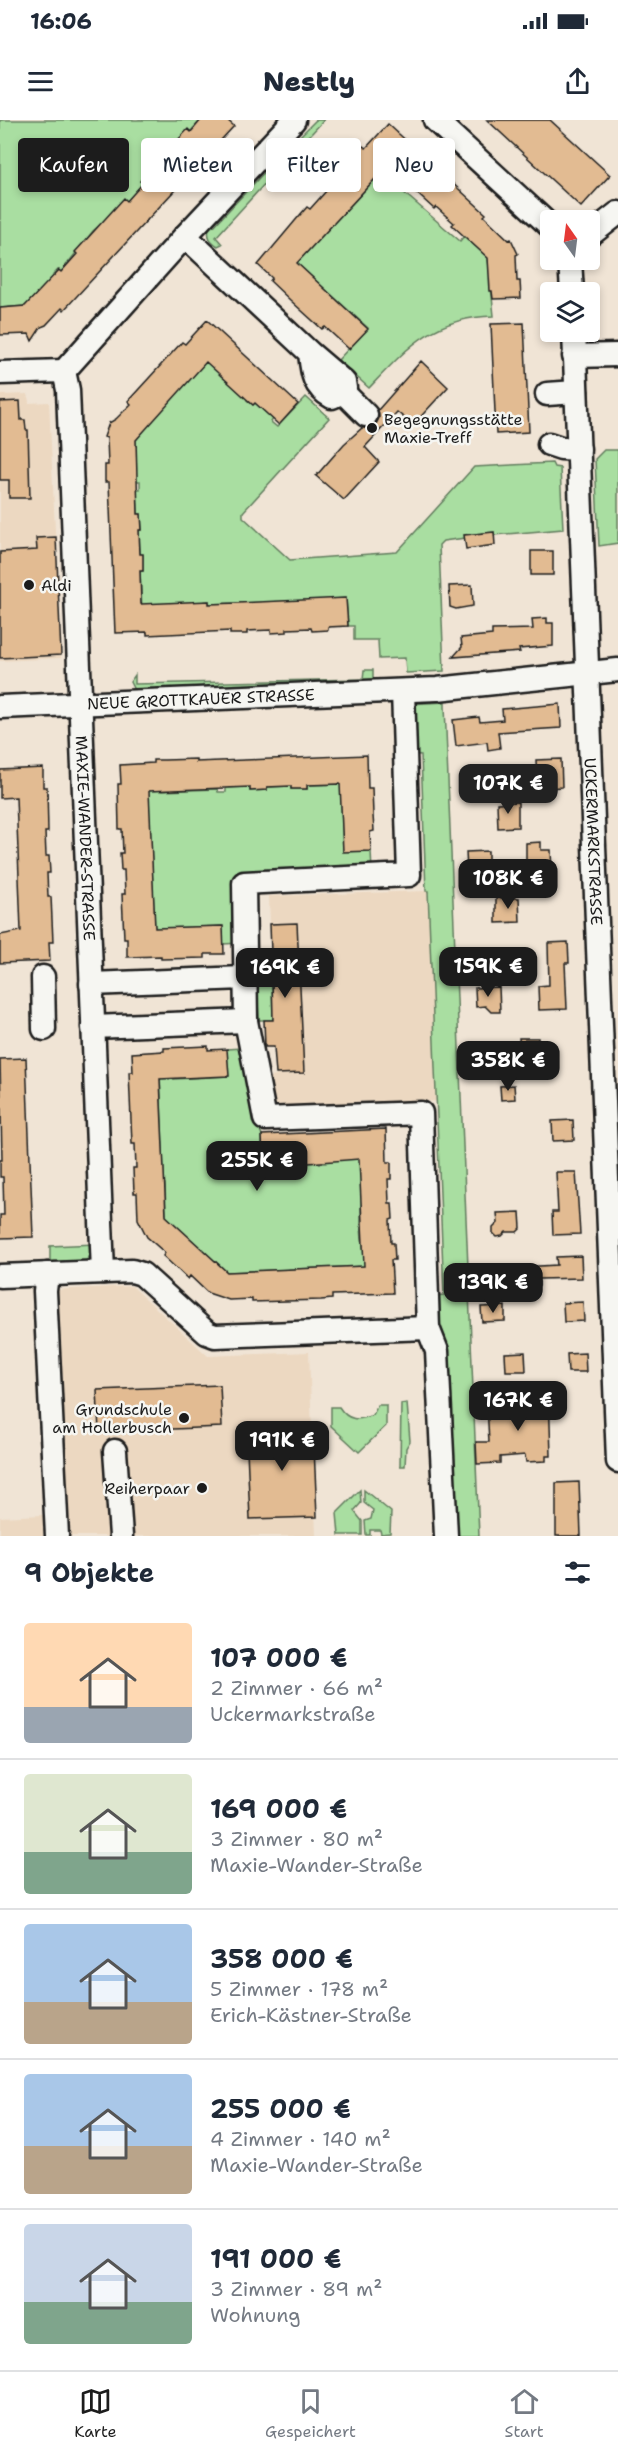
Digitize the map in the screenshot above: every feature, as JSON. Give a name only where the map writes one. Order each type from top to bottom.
[{"type":"street","points":[[0,373],[64,371],[185,236],[294,120]]},
{"type":"street","points":[[435,120],[540,217]]},
{"type":"street","points":[[600,228],[617,216]]},
{"type":"street","points":[[185,236],[310,353],[312,376],[316,383],[332,397],[343,392],[366,414]]},
{"type":"street","name":"UCKERMARKSTRASSE","points":[[574,342],[586,672],[612,1166],[618,1461]]},
{"type":"street","points":[[574,356],[618,355]]},
{"type":"street","name":"MAXIE-WANDER-STRASSE","points":[[64,371],[69,402],[103,1272]]},
{"type":"street","points":[[547,394],[576,392]]},
{"type":"street","points":[[549,444],[561,448],[579,449]]},
{"type":"street","name":"NEUE GROTTKAUER STRASSE","points":[[0,707],[403,691],[618,670]]},
{"type":"street","points":[[403,691],[409,875],[244,882],[246,1021],[265,1119],[421,1113],[428,1328],[437,1351],[446,1536]]},
{"type":"street","points":[[43,977],[44,1029]]},
{"type":"street","points":[[91,984],[244,978]]},
{"type":"street","points":[[93,1028],[246,1021]]},
{"type":"street","points":[[0,1276],[46,1282],[103,1272],[132,1270],[142,1274],[207,1333],[215,1336],[428,1328]]},
{"type":"street","points":[[46,1282],[57,1536]]},
{"type":"street","points":[[115,1451],[121,1536]]},
{"type":"shaded area","points":[[28,394],[29,403],[49,402],[61,658],[0,661],[0,395]]},
{"type":"shaded area","points":[[428,891],[438,1101],[280,1108],[270,1100],[265,1078],[276,1076],[274,1048],[265,1047],[264,1020],[273,1019],[271,966],[268,966],[268,979],[263,979],[262,952],[271,952],[269,896]]},
{"type":"shaded area","name":"Grundschule am Hollerbusch","points":[[132,1286],[208,1356],[309,1352],[316,1536],[70,1536],[66,1448],[58,1445],[56,1390],[63,1386],[63,1375],[55,1370],[51,1290]]},
{"type":"shaded area","points":[[43,1515],[43,1536],[0,1536],[0,1517]]},
{"type":"green space","points":[[0,120],[201,120],[185,138],[141,138],[141,186],[93,231],[61,272],[58,270],[53,275],[55,278],[25,306],[0,308]]},
{"type":"green space","points":[[316,120],[324,120],[307,138],[298,138]]},
{"type":"green space","points":[[266,170],[266,182],[216,237],[222,244],[218,246],[209,236],[209,227],[212,224],[214,226],[246,192],[254,192],[254,183]]},
{"type":"green space","points":[[373,182],[373,192],[403,192],[460,241],[464,236],[488,258],[494,316],[473,318],[438,328],[410,347],[369,388],[338,360],[368,328],[293,260],[306,253]]},
{"type":"green space","points":[[205,356],[221,376],[249,397],[247,400],[253,405],[255,403],[273,419],[271,422],[277,427],[306,397],[329,418],[243,512],[243,517],[290,560],[397,552],[474,467],[552,463],[554,467],[560,468],[563,529],[465,535],[465,538],[443,541],[439,545],[444,671],[406,673],[405,658],[379,659],[378,640],[354,640],[354,626],[348,626],[346,598],[238,606],[237,603],[209,604],[209,601],[142,609],[140,571],[143,571],[143,555],[140,554],[139,530],[142,530],[141,514],[138,514],[137,489],[140,489],[140,481],[134,481],[136,440]]},
{"type":"green space","points":[[604,450],[618,450],[618,543],[599,546],[595,459]]},
{"type":"green space","points":[[364,670],[373,670],[373,683],[135,692],[130,682],[135,675],[135,684],[363,679]]},
{"type":"green space","points":[[445,702],[479,1536],[452,1536],[433,1296],[444,1295],[421,755],[410,754],[408,704]]},
{"type":"green space","points":[[345,784],[341,797],[343,851],[371,851],[372,872],[238,877],[241,943],[223,944],[222,926],[168,928],[155,934],[148,786],[162,791],[217,789],[218,792],[226,792],[226,788],[250,787],[250,791],[267,790],[267,787],[291,786],[291,789],[307,789],[307,785]]},
{"type":"green space","points":[[272,982],[273,1020],[259,1020],[257,985]]},
{"type":"green space","points":[[241,1048],[254,1117],[262,1135],[263,1162],[282,1162],[283,1165],[299,1164],[299,1161],[318,1160],[318,1163],[326,1163],[326,1160],[364,1158],[361,1227],[362,1241],[369,1266],[227,1272],[166,1216],[165,1184],[162,1184],[164,1175],[160,1074],[174,1079],[228,1076],[227,1049]]},
{"type":"green space","points":[[96,1244],[93,1253],[82,1265],[50,1267],[50,1246]]},
{"type":"green space","points":[[407,1403],[410,1441],[406,1448],[405,1466],[400,1466],[401,1404]]},
{"type":"green space","points":[[378,1405],[386,1405],[386,1426],[359,1452],[331,1426],[331,1407],[339,1407],[346,1415],[358,1419],[373,1415]]},
{"type":"green space","points":[[360,1490],[361,1503],[354,1511],[362,1521],[362,1535],[339,1535],[337,1513]]},
{"type":"green space","points":[[364,1490],[391,1512],[390,1533],[381,1534],[380,1530],[370,1530],[370,1535],[366,1535],[365,1521],[371,1519],[373,1510],[364,1503]]},
{"type":"building","points":[[201,120],[227,120],[234,126],[223,138],[180,138],[188,129],[191,132]]},
{"type":"building","points":[[487,120],[550,120],[610,175],[581,207]]},
{"type":"building","points":[[388,124],[403,138],[375,138]]},
{"type":"building","points":[[373,140],[373,181],[297,263],[368,329],[349,349],[325,327],[322,329],[290,300],[270,281],[272,278],[258,265],[307,207],[310,209],[325,192],[361,192],[361,148],[363,146],[366,148]]},
{"type":"building","points":[[141,185],[141,192],[173,192],[64,310],[62,308],[46,325],[41,327],[32,341],[29,334],[0,335],[0,308],[25,306],[59,270],[61,272],[77,254],[75,252],[124,198],[127,201]]},
{"type":"building","points":[[455,186],[486,214],[484,216],[509,240],[511,239],[518,254],[516,255],[517,281],[520,281],[521,298],[493,299],[492,291],[490,291],[488,258],[452,225],[454,223],[436,207],[434,209],[415,192],[455,192]]},
{"type":"building","points":[[207,320],[298,404],[279,425],[255,403],[253,405],[206,362],[136,440],[138,514],[141,514],[142,530],[139,530],[140,554],[143,554],[143,571],[140,571],[141,604],[209,601],[209,604],[346,598],[348,626],[312,631],[311,628],[287,629],[287,632],[271,633],[271,630],[247,631],[247,634],[230,634],[230,631],[147,635],[147,632],[115,633],[109,482],[105,482],[105,465],[108,465],[107,438],[104,437],[109,423],[131,404],[128,401],[182,342],[185,344]]},
{"type":"building","points":[[524,323],[529,432],[496,434],[491,324]]},
{"type":"building","points":[[421,361],[448,387],[413,425],[397,412],[365,447],[379,462],[344,500],[316,476],[344,444],[362,428],[369,428],[376,424],[379,418],[378,410]]},
{"type":"building","points":[[20,401],[21,420],[25,420],[26,430],[28,430],[30,498],[9,498],[9,480],[0,480],[0,402]]},
{"type":"building","points":[[494,532],[495,545],[466,549],[464,535]]},
{"type":"building","name":"Aldi","points":[[56,537],[61,655],[0,658],[0,552],[37,550],[36,538]]},
{"type":"building","points":[[531,551],[553,551],[553,575],[531,575]]},
{"type":"building","points":[[472,585],[473,606],[456,609],[450,607],[449,586]]},
{"type":"building","points":[[547,618],[547,623],[553,623],[553,646],[519,649],[520,652],[453,657],[462,647],[461,638],[492,635],[492,630],[533,629],[532,619]]},
{"type":"building","points":[[560,704],[561,728],[498,732],[500,748],[488,750],[487,742],[456,746],[453,720],[479,717],[480,722],[503,720],[502,709]]},
{"type":"building","points":[[367,755],[368,788],[372,788],[374,831],[370,832],[371,851],[343,852],[340,784],[307,785],[307,789],[291,789],[291,786],[267,787],[267,790],[250,791],[250,787],[149,791],[155,928],[223,926],[224,954],[205,954],[205,958],[127,957],[122,894],[125,894],[124,870],[121,870],[120,853],[123,853],[122,829],[119,829],[120,765],[153,763],[153,760],[196,759],[196,762]]},
{"type":"building","points":[[561,759],[562,787],[547,788],[547,780],[537,781],[536,760]]},
{"type":"building","points":[[43,768],[43,787],[47,787],[48,832],[45,832],[46,856],[49,856],[48,897],[51,897],[53,942],[49,942],[50,961],[0,963],[0,935],[21,931],[16,797],[0,798],[0,770]]},
{"type":"building","points":[[518,802],[518,827],[498,828],[497,803]]},
{"type":"building","points":[[541,842],[541,850],[551,850],[552,873],[530,874],[530,882],[517,882],[517,871],[526,870],[526,843]]},
{"type":"building","points":[[488,851],[488,869],[467,870],[466,852]]},
{"type":"building","points":[[496,898],[519,898],[520,922],[496,923]]},
{"type":"building","points":[[297,923],[304,1073],[276,1074],[274,1047],[265,1047],[264,1020],[273,1020],[272,979],[263,979],[262,952],[271,952],[270,924]]},
{"type":"building","points":[[568,942],[569,963],[565,963],[567,1009],[539,1010],[538,986],[549,985],[548,943]]},
{"type":"building","points":[[511,952],[511,973],[498,973],[498,982],[481,966],[484,962],[484,953]]},
{"type":"building","points":[[499,987],[500,1012],[491,1012],[485,1006],[476,1007],[475,988]]},
{"type":"building","points":[[519,1038],[538,1038],[539,1057],[534,1057],[535,1068],[521,1068]]},
{"type":"building","points":[[208,1046],[208,1050],[227,1049],[229,1076],[160,1079],[166,1216],[227,1272],[364,1266],[359,1159],[283,1165],[282,1162],[263,1163],[262,1135],[386,1129],[387,1162],[391,1162],[391,1179],[388,1179],[389,1203],[392,1203],[393,1219],[390,1220],[391,1243],[394,1243],[395,1260],[391,1260],[393,1293],[332,1295],[332,1299],[321,1300],[252,1302],[252,1299],[229,1300],[208,1293],[190,1276],[188,1279],[163,1256],[165,1253],[147,1237],[138,1219],[137,1193],[134,1193],[133,1168],[136,1168],[135,1144],[132,1144],[129,1072],[133,1072],[132,1053],[164,1051],[164,1048]]},
{"type":"building","points":[[26,1058],[33,1237],[0,1238],[0,1215],[4,1215],[3,1177],[0,1177],[0,1160],[2,1160],[0,1059]]},
{"type":"building","points":[[514,1085],[515,1099],[501,1100],[500,1086]]},
{"type":"building","points":[[573,1120],[574,1140],[553,1141],[552,1121]]},
{"type":"building","points":[[556,1172],[576,1172],[580,1234],[553,1235],[552,1212],[558,1212]]},
{"type":"building","points":[[520,1212],[521,1228],[517,1232],[506,1232],[497,1237],[493,1233],[493,1228],[498,1223],[497,1213]]},
{"type":"building","points":[[581,1256],[582,1278],[539,1279],[539,1286],[523,1287],[522,1267],[557,1265],[556,1257]]},
{"type":"building","points":[[583,1302],[584,1321],[564,1322],[563,1303]]},
{"type":"building","points":[[505,1306],[505,1321],[482,1322],[481,1307]]},
{"type":"building","points":[[525,1352],[526,1371],[506,1371],[505,1353]]},
{"type":"building","points":[[585,1353],[586,1372],[568,1372],[567,1354]]},
{"type":"building","points":[[220,1385],[222,1427],[99,1432],[97,1390]]},
{"type":"building","points":[[549,1394],[551,1456],[546,1456],[546,1461],[526,1462],[525,1455],[500,1457],[500,1463],[477,1464],[476,1442],[489,1442],[487,1405],[528,1404],[528,1395]]},
{"type":"building","points":[[313,1424],[317,1517],[250,1519],[246,1426]]},
{"type":"building","points":[[579,1482],[581,1536],[556,1536],[556,1483]]},
{"type":"place","name":"Begegnungsstätte Maxie-Treff","points":[[372,428]]},
{"type":"place","name":"Aldi","points":[[29,585]]},
{"type":"place","name":"Grundschule am Hollerbusch","points":[[184,1418]]},
{"type":"place","name":"Reiherpaar","points":[[202,1488]]}]
